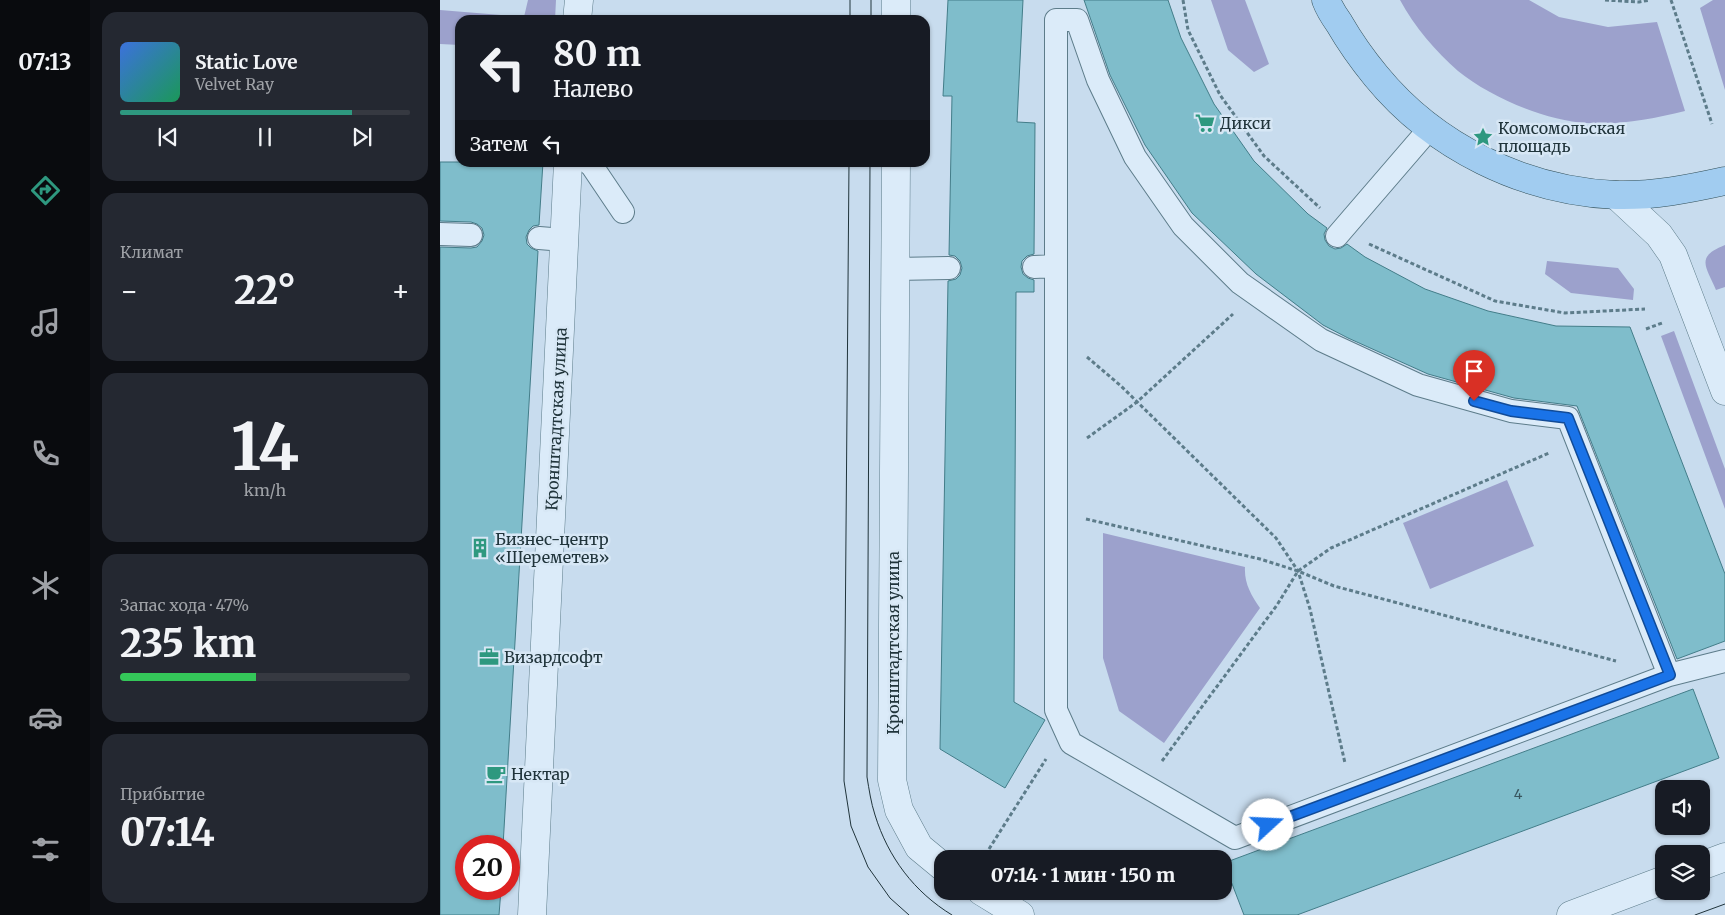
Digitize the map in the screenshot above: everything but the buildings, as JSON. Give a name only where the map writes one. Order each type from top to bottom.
[{"type":"main road","points":[[1326,0],[1356,52],[1390,93],[1430,128],[1472,155],[1518,176],[1566,189],[1616,195],[1671,192],[1725,181]]},
{"type":"street","points":[[578,15],[579,0]]},
{"type":"street","points":[[896,0],[896,15]]},
{"type":"street","name":"Кронштадтская улица","points":[[532,915],[551,239],[567,167]]},
{"type":"street","name":"Кронштадтская улица","points":[[896,167],[892,780],[899,810],[919,846],[934,859]]},
{"type":"street","points":[[1616,195],[1659,235],[1673,255],[1725,391]]},
{"type":"street","points":[[1710,863],[1725,857]]},
{"type":"street","points":[[1571,915],[1655,883]]},
{"type":"street","points":[[996,900],[1020,915]]},
{"type":"lane","points":[[1670,675],[1568,418],[1511,411],[1418,385],[1321,340],[1282,304],[1255,294],[1240,282],[1183,226],[1135,157],[1098,80],[1077,20],[1056,20],[1056,710],[1071,743],[1235,838],[1670,675],[1725,661]]},
{"type":"lane","points":[[1337,236],[1430,128]]},
{"type":"lane","points":[[593,167],[622,212]]},
{"type":"lane","points":[[440,234],[471,235]]},
{"type":"lane","points":[[1034,267],[1056,266]]},
{"type":"lane","points":[[895,269],[949,268]]},
{"type":"path","points":[[1604,0],[1639,2],[1650,0]]},
{"type":"path","points":[[1671,0],[1712,124]]},
{"type":"path","points":[[1056,462],[1137,402],[1255,294]]},
{"type":"path","points":[[1646,329],[1669,320]]},
{"type":"path","points":[[1121,386],[1276,538],[1298,571],[1310,609],[1352,794]]},
{"type":"path","points":[[1144,785],[1277,605],[1298,571],[1331,548],[1577,441]]},
{"type":"path","points":[[1056,512],[1260,559],[1298,571],[1334,586],[1670,675]]},
{"type":"path","points":[[989,849],[1047,757],[1066,731]]},
{"type":"shaded area","points":[[528,0],[556,0],[555,15],[524,15]]},
{"type":"shaded area","points":[[1211,0],[1245,0],[1269,64],[1254,72],[1228,50]]},
{"type":"shaded area","points":[[1400,0],[1529,0],[1559,17],[1608,27],[1657,22],[1685,111],[1637,121],[1587,123],[1554,118],[1519,106],[1486,90],[1458,71],[1426,38]]},
{"type":"shaded area","points":[[1713,0],[1725,0],[1725,90],[1700,8]]},
{"type":"shaded area","points":[[440,10],[500,15],[455,15],[455,45],[440,44]]},
{"type":"shaded area","points":[[1725,245],[1725,287],[1716,290],[1707,268],[1706,258],[1716,249]]},
{"type":"shaded area","points":[[1547,261],[1618,268],[1634,289],[1633,300],[1571,293],[1545,274]]},
{"type":"shaded area","points":[[1674,331],[1725,469],[1725,509],[1661,336]]},
{"type":"shaded area","points":[[1507,480],[1534,546],[1430,589],[1403,523]]},
{"type":"shaded area","points":[[1103,533],[1245,567],[1249,589],[1260,608],[1164,743],[1119,711],[1103,658]]},
{"type":"tram line","points":[[850,0],[850,15]]},
{"type":"tram line","points":[[871,0],[871,15]]},
{"type":"tram line","points":[[849,167],[844,781],[851,826],[868,867],[890,898],[909,915]]},
{"type":"tram line","points":[[870,167],[867,777],[871,801],[880,830],[895,859],[926,896],[952,915]]},
{"type":"tram line","points":[[1695,915],[1725,904]]},
{"type":"place","name":"Дикси","points":[[1205,123]]},
{"type":"place","name":"Комсомольская площадь","points":[[1483,137]]},
{"type":"place","name":"Бизнес-центр «Шереметев»","points":[[480,548]]},
{"type":"place","name":"Визардсофт","points":[[489,657]]},
{"type":"place","name":"Нектар","points":[[496,774]]},
{"type":"route","points":[[1268,825],[1670,675],[1568,418],[1511,411],[1474,401]]}]
